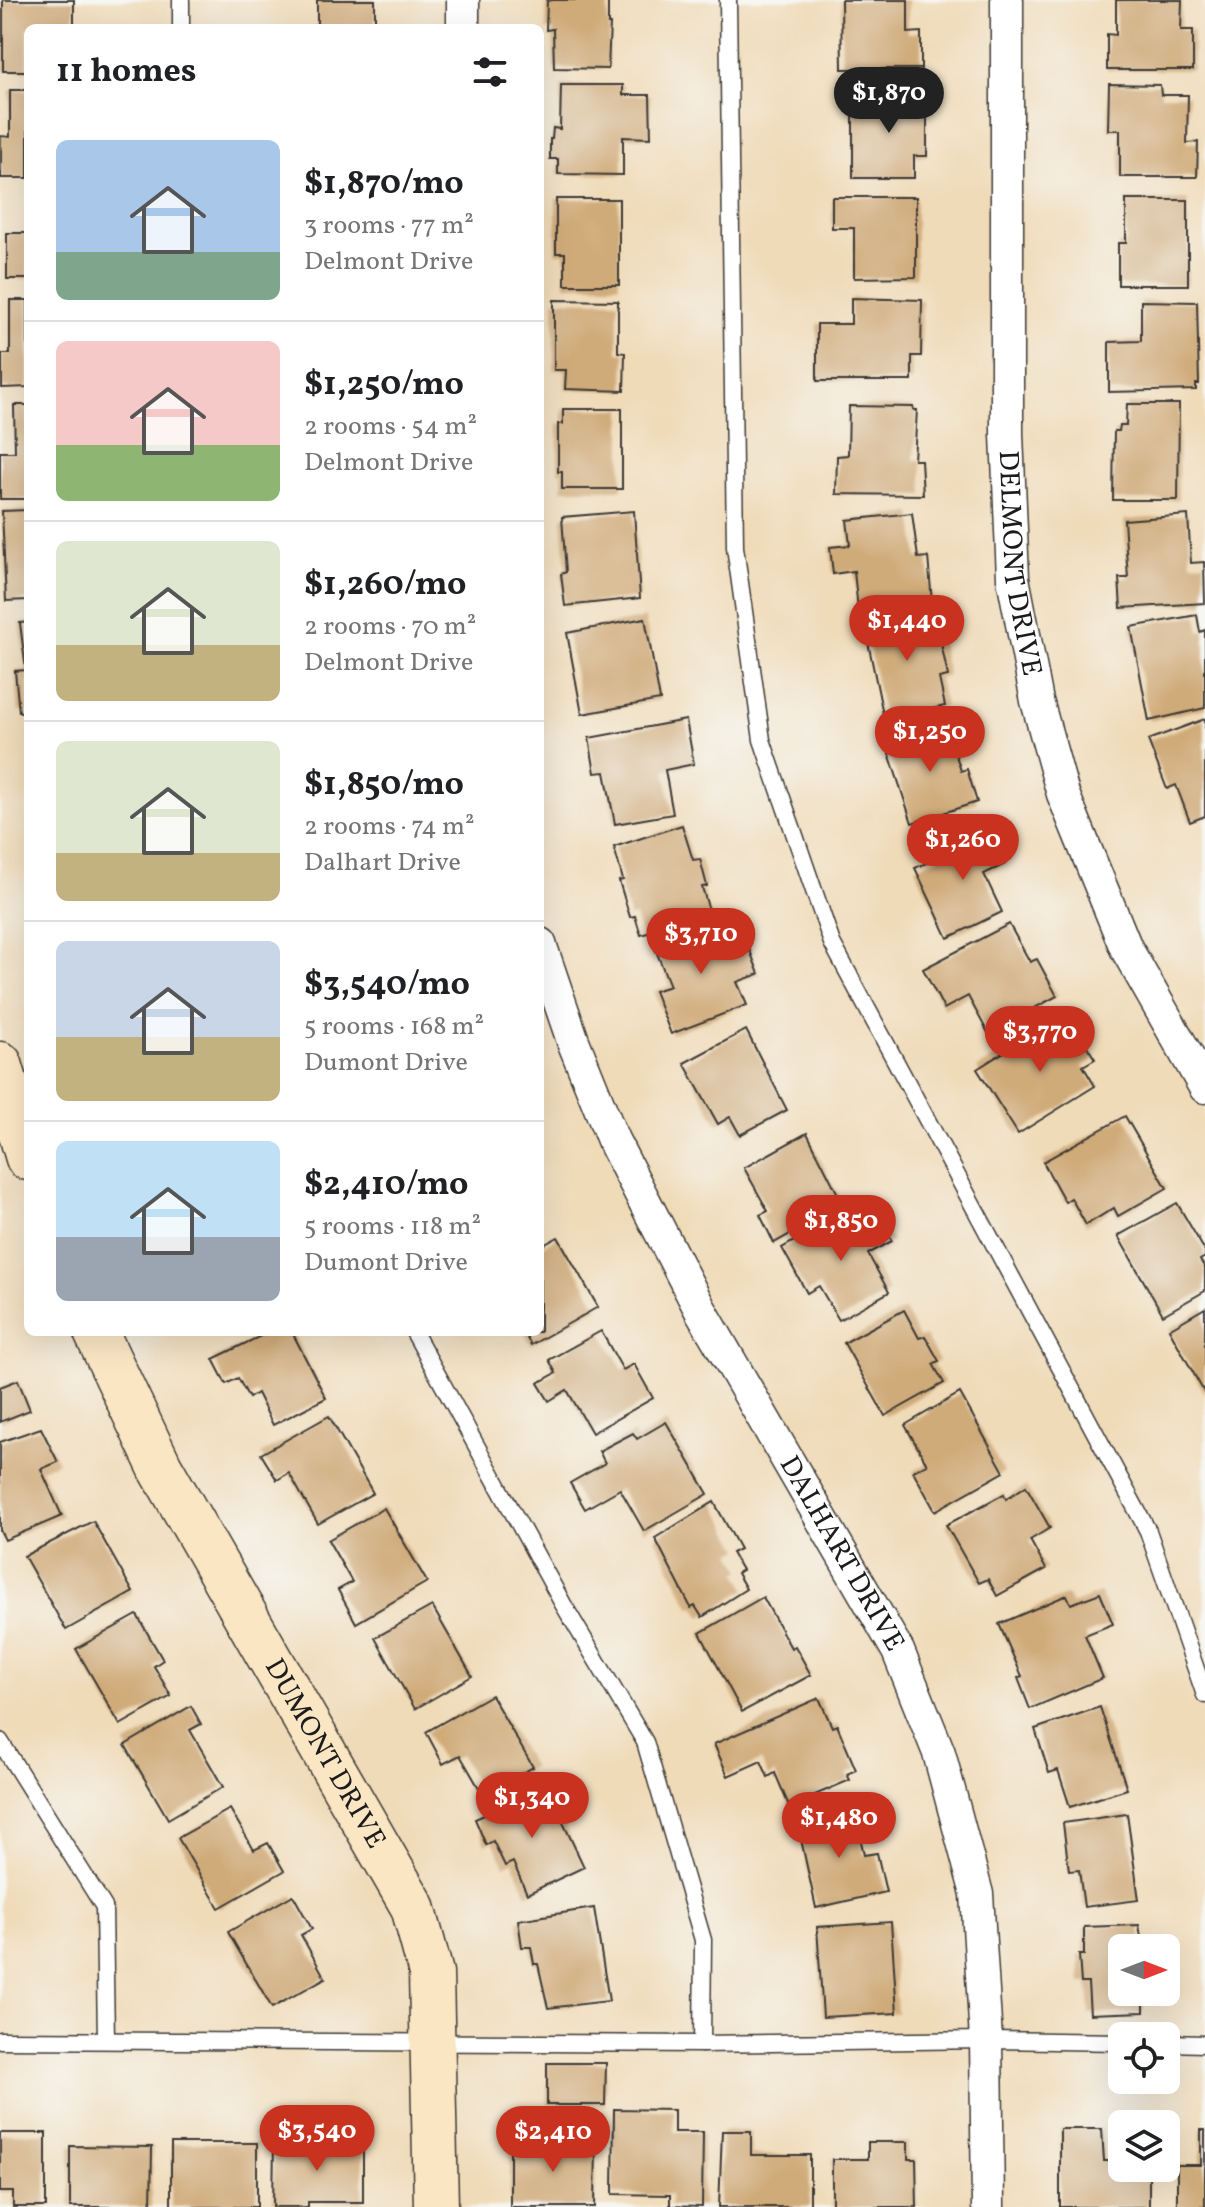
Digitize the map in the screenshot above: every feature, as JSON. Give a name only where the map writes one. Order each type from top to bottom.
[{"type":"street","points":[[463,0],[463,24]]},
{"type":"street","name":"DELMONT DRIVE","points":[[1007,0],[1007,434],[1013,578],[1037,701],[1063,794],[1126,948],[1205,1087]]},
{"type":"street","name":"DALHART DRIVE","points":[[544,956],[573,1041],[613,1140],[700,1309],[898,1651],[939,1753],[977,1894],[986,2040],[988,2207]]},
{"type":"street","points":[[0,1064],[24,1147]]},
{"type":"street","name":"DUMONT DRIVE","points":[[98,1336],[160,1467],[413,1907],[431,1973],[436,2207]]},
{"type":"lane","points":[[181,0],[181,24]]},
{"type":"lane","points":[[728,0],[735,547],[762,740],[832,943],[1148,1531],[1205,1695]]},
{"type":"lane","points":[[416,1336],[563,1604],[645,1742],[703,1940],[702,2044]]},
{"type":"lane","points":[[0,1741],[104,1907],[106,2040]]},
{"type":"lane","points":[[0,2040],[702,2044],[986,2040],[1108,2042]]},
{"type":"lane","points":[[1180,2043],[1205,2044]]},
{"type":"building","points":[[3,0],[74,0],[74,24],[24,24],[24,71],[3,71]]},
{"type":"building","points":[[317,0],[375,0],[375,24],[317,24]]},
{"type":"building","points":[[608,0],[608,69],[554,68],[553,29],[546,30],[547,1]]},
{"type":"building","points":[[841,0],[908,0],[908,33],[921,32],[921,69],[842,69]]},
{"type":"building","points":[[1116,0],[1182,0],[1181,30],[1193,30],[1193,70],[1107,70],[1107,34],[1116,35]]},
{"type":"building","points":[[1109,84],[1160,85],[1161,95],[1188,95],[1187,143],[1198,142],[1197,177],[1120,177],[1120,130],[1108,130]]},
{"type":"building","points":[[561,85],[623,85],[623,95],[650,95],[651,138],[623,137],[623,175],[558,174],[558,159],[550,159],[550,139],[553,128],[560,129]]},
{"type":"building","points":[[10,90],[24,90],[24,178],[1,178],[1,136],[10,137]]},
{"type":"building","points":[[853,95],[927,95],[927,156],[914,156],[914,178],[853,178]]},
{"type":"building","points":[[832,197],[916,197],[916,277],[854,278],[854,228],[832,228]]},
{"type":"building","points":[[556,199],[619,199],[619,285],[565,285],[565,253],[556,253]]},
{"type":"building","points":[[1126,200],[1188,200],[1188,285],[1118,285],[1118,243],[1126,243]]},
{"type":"building","points":[[7,233],[24,233],[24,279],[7,279]]},
{"type":"building","points":[[851,298],[922,300],[921,356],[912,356],[912,381],[817,381],[817,324],[851,324]]},
{"type":"building","points":[[10,300],[24,300],[24,387],[2,388],[2,354],[10,354]]},
{"type":"building","points":[[554,300],[618,301],[618,352],[625,353],[624,391],[565,389],[566,370],[554,370]]},
{"type":"building","points":[[1141,301],[1197,302],[1199,384],[1196,384],[1196,390],[1109,392],[1109,342],[1141,341]]},
{"type":"building","points":[[1127,404],[1179,404],[1178,500],[1113,500],[1114,431],[1119,431],[1120,425],[1126,425]]},
{"type":"building","points":[[14,405],[24,405],[24,499],[0,499],[0,452],[15,452]]},
{"type":"building","points":[[849,406],[913,407],[917,410],[914,460],[921,460],[923,495],[836,494],[837,456],[848,455]]},
{"type":"building","points":[[563,409],[622,409],[622,489],[562,489],[562,472],[558,472],[558,424],[563,424]]},
{"type":"building","points":[[24,510],[24,600],[6,601],[2,511]]},
{"type":"building","points":[[634,511],[640,598],[565,606],[561,574],[566,572],[562,517]]},
{"type":"building","points":[[912,513],[918,558],[928,557],[932,602],[858,610],[854,571],[833,574],[830,547],[850,545],[847,520]]},
{"type":"building","points":[[1188,515],[1191,563],[1204,562],[1205,603],[1121,608],[1119,578],[1128,578],[1124,520]]},
{"type":"building","points":[[934,610],[948,676],[939,678],[945,706],[884,719],[864,623]]},
{"type":"building","points":[[1197,615],[1200,632],[1205,630],[1205,708],[1149,721],[1131,627]]},
{"type":"building","points":[[645,618],[660,700],[582,714],[567,633]]},
{"type":"building","points":[[24,622],[24,654],[20,623]]},
{"type":"building","points":[[24,670],[24,711],[19,712],[15,671]]},
{"type":"building","points":[[1205,719],[1205,816],[1190,822],[1176,785],[1167,789],[1148,740]]},
{"type":"building","points":[[686,720],[694,764],[665,770],[673,814],[615,824],[605,772],[595,773],[589,738]]},
{"type":"building","points":[[946,724],[961,771],[967,769],[977,802],[912,823],[886,744]]},
{"type":"building","points":[[682,825],[693,860],[700,859],[707,886],[702,887],[710,914],[641,935],[635,916],[630,917],[619,881],[623,880],[614,847]]},
{"type":"building","points":[[988,826],[1005,864],[984,874],[1002,912],[948,938],[915,868],[940,857],[936,850]]},
{"type":"building","points":[[715,918],[727,951],[747,943],[759,974],[737,982],[747,1005],[671,1034],[654,991],[670,986],[653,943]]},
{"type":"building","points":[[1009,924],[1030,962],[1037,959],[1057,996],[988,1033],[968,996],[944,1009],[923,969]]},
{"type":"building","points":[[1066,1013],[1095,1059],[1083,1066],[1095,1086],[1018,1134],[977,1069]]},
{"type":"building","points":[[746,1030],[787,1110],[740,1135],[730,1117],[718,1124],[684,1063]]},
{"type":"building","points":[[1125,1116],[1167,1188],[1118,1216],[1114,1208],[1086,1225],[1071,1198],[1065,1202],[1043,1162]]},
{"type":"building","points":[[807,1133],[843,1204],[774,1243],[760,1215],[768,1211],[744,1168]]},
{"type":"building","points":[[1177,1203],[1205,1251],[1205,1257],[1200,1260],[1205,1268],[1205,1291],[1163,1315],[1118,1236]]},
{"type":"building","points":[[843,1214],[851,1230],[878,1215],[892,1241],[868,1254],[889,1292],[839,1320],[819,1286],[807,1293],[782,1248]]},
{"type":"building","points":[[558,1237],[598,1307],[531,1345],[526,1336],[544,1336],[544,1245]]},
{"type":"building","points":[[1205,1308],[1205,1394],[1169,1329]]},
{"type":"building","points":[[904,1310],[919,1338],[925,1336],[939,1361],[933,1364],[944,1383],[885,1416],[844,1343]]},
{"type":"building","points":[[601,1331],[623,1370],[634,1364],[653,1398],[592,1433],[567,1390],[549,1401],[538,1383],[556,1373],[549,1360]]},
{"type":"building","points":[[261,1336],[294,1336],[326,1398],[273,1425],[257,1393],[249,1398],[238,1378],[226,1384],[213,1359]]},
{"type":"building","points":[[18,1380],[30,1410],[0,1422],[0,1387]]},
{"type":"building","points":[[960,1393],[1004,1472],[935,1511],[913,1471],[927,1464],[905,1425]]},
{"type":"building","points":[[329,1416],[373,1493],[318,1524],[289,1473],[277,1480],[261,1454]]},
{"type":"building","points":[[666,1422],[708,1494],[644,1531],[620,1489],[585,1509],[570,1483],[605,1463],[599,1451],[633,1433],[637,1439]]},
{"type":"building","points":[[41,1428],[58,1462],[41,1469],[62,1516],[5,1540],[0,1530],[0,1442]]},
{"type":"building","points":[[1026,1486],[1050,1528],[1030,1540],[1046,1569],[997,1596],[988,1579],[979,1583],[946,1525],[1004,1494],[1006,1499]]},
{"type":"building","points":[[714,1502],[740,1549],[732,1553],[742,1570],[737,1573],[746,1589],[702,1617],[695,1606],[691,1608],[655,1538]]},
{"type":"building","points":[[384,1508],[427,1582],[356,1623],[338,1590],[352,1582],[328,1540]]},
{"type":"building","points":[[93,1521],[133,1592],[66,1630],[24,1556]]},
{"type":"building","points":[[1100,1593],[1113,1624],[1085,1635],[1103,1678],[1030,1709],[1018,1678],[1022,1676],[999,1624],[1067,1595],[1071,1604]]},
{"type":"building","points":[[763,1597],[791,1648],[795,1646],[811,1675],[742,1712],[700,1633]]},
{"type":"building","points":[[432,1606],[472,1676],[415,1709],[375,1638]]},
{"type":"building","points":[[137,1615],[163,1660],[154,1666],[171,1696],[120,1725],[76,1649]]},
{"type":"building","points":[[491,1695],[533,1767],[483,1795],[460,1755],[443,1764],[426,1732]]},
{"type":"building","points":[[819,1698],[832,1727],[837,1725],[856,1770],[847,1774],[850,1780],[789,1806],[775,1773],[768,1777],[761,1761],[728,1776],[714,1744]]},
{"type":"building","points":[[191,1706],[201,1724],[190,1730],[223,1787],[168,1819],[125,1745]]},
{"type":"building","points":[[1100,1707],[1127,1789],[1070,1807],[1058,1770],[1049,1773],[1035,1729]]},
{"type":"building","points":[[547,1788],[584,1867],[527,1894],[513,1862],[505,1866],[493,1841],[486,1845],[475,1819]]},
{"type":"building","points":[[230,1809],[254,1850],[268,1843],[284,1871],[219,1908],[178,1838]]},
{"type":"building","points":[[854,1809],[864,1855],[877,1853],[886,1892],[816,1908],[797,1821]]},
{"type":"building","points":[[1127,1814],[1139,1900],[1084,1907],[1079,1870],[1069,1871],[1063,1823]]},
{"type":"building","points":[[293,1895],[312,1929],[301,1935],[325,1978],[272,2008],[228,1932]]},
{"type":"building","points":[[594,1908],[609,2001],[548,2008],[531,1947],[522,1947],[518,1920]]},
{"type":"building","points":[[891,1922],[897,2013],[823,2017],[817,1927]]},
{"type":"building","points":[[1139,1925],[1141,1934],[1108,1934],[1108,2006],[1144,2006],[1144,2012],[1090,2014],[1088,1983],[1081,1983],[1079,1955],[1084,1955],[1084,1927]]},
{"type":"building","points":[[547,2063],[606,2063],[605,2105],[547,2105]]},
{"type":"building","points":[[614,2109],[674,2110],[674,2132],[703,2132],[702,2207],[670,2206],[670,2195],[613,2194]]},
{"type":"building","points":[[1060,2129],[1102,2129],[1108,2182],[1149,2182],[1149,2207],[1060,2207]]},
{"type":"building","points":[[1201,2130],[1205,2130],[1205,2207],[1177,2207],[1180,2165],[1201,2165]]},
{"type":"building","points":[[722,2131],[751,2131],[751,2155],[810,2155],[810,2207],[719,2207]]},
{"type":"building","points":[[0,2133],[46,2133],[46,2207],[13,2207],[13,2192],[0,2192]]},
{"type":"building","points":[[510,2140],[596,2141],[595,2207],[510,2207]]},
{"type":"building","points":[[274,2141],[363,2142],[363,2202],[308,2202],[308,2207],[273,2207]]},
{"type":"building","points":[[868,2142],[908,2142],[908,2159],[916,2159],[917,2207],[832,2207],[832,2159],[868,2159]]},
{"type":"building","points":[[171,2143],[257,2143],[257,2207],[171,2207]]},
{"type":"building","points":[[70,2146],[152,2147],[151,2207],[70,2207]]}]
